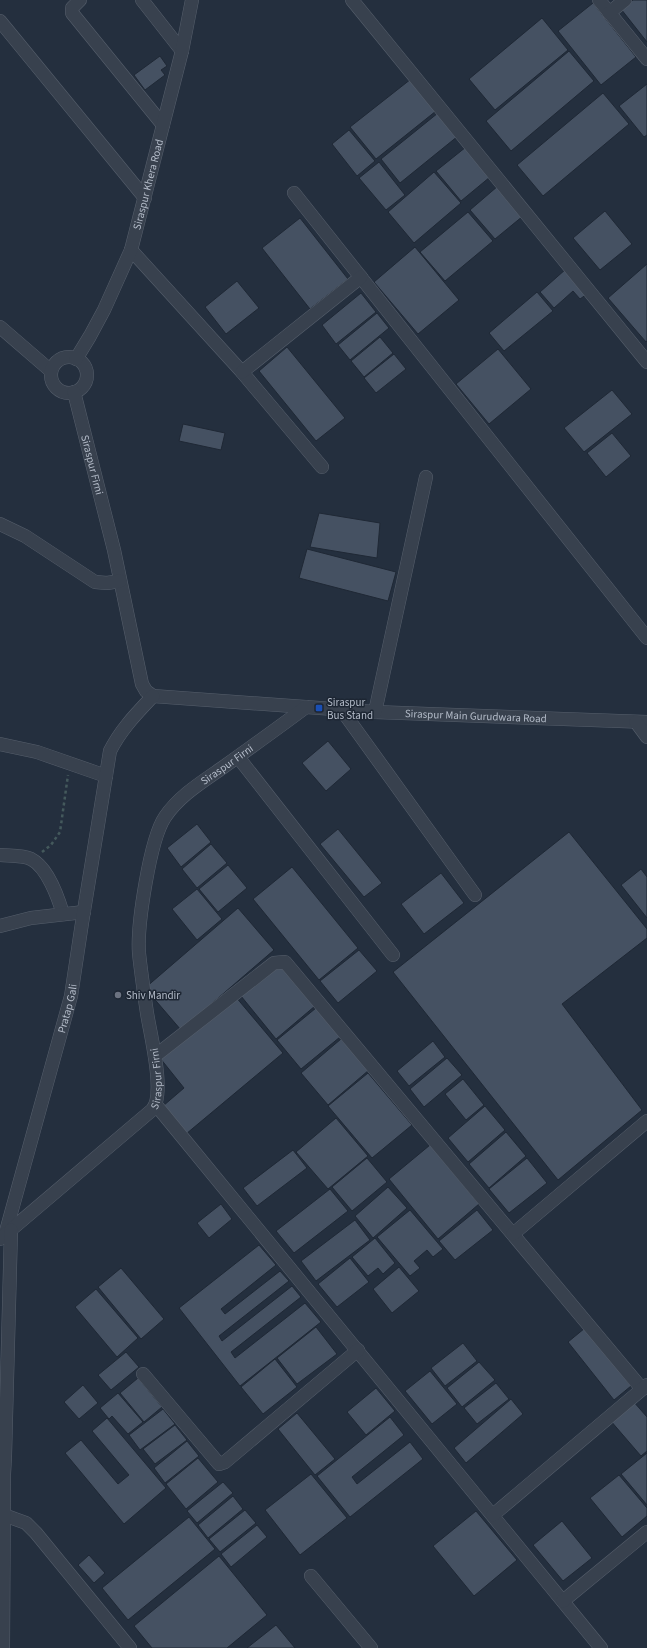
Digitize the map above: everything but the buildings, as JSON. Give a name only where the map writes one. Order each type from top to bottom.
[{"type":"street","points":[[80,0],[72,8],[72,13],[162,125]]},
{"type":"street","points":[[142,0],[182,51]]},
{"type":"street","name":"Siraspur Khera Road","points":[[76,359],[104,310],[130,250],[145,198],[162,125],[182,51],[192,0]]},
{"type":"street","points":[[352,0],[647,362]]},
{"type":"street","points":[[598,0],[647,60]]},
{"type":"street","points":[[609,13],[625,0]]},
{"type":"street","points":[[0,21],[145,198]]},
{"type":"street","points":[[294,193],[647,638]]},
{"type":"street","points":[[130,250],[242,372],[322,467]]},
{"type":"street","points":[[242,372],[361,277]]},
{"type":"street","points":[[0,327],[51,371]]},
{"type":"street","points":[[70,357],[82,363],[86,376],[84,383],[80,388],[74,392],[62,392],[57,388],[51,378],[51,371],[63,358],[70,357]]},
{"type":"street","name":"Siraspur Firni","points":[[74,392],[114,550],[142,684],[146,691],[153,696]]},
{"type":"street","points":[[375,712],[426,477]]},
{"type":"street","points":[[0,524],[25,536],[95,582],[107,583],[120,581]]},
{"type":"street","points":[[153,696],[306,707]]},
{"type":"street","name":"Pratap Gali","points":[[5,1235],[71,996],[110,751],[118,737],[153,696]]},
{"type":"street","name":"Siraspur Firni","points":[[5,1235],[146,1116],[156,1105],[157,1082],[155,1056],[147,1013],[139,951],[142,910],[152,852],[164,818],[175,804],[306,707]]},
{"type":"street","name":"Siraspur Main Gurudwara Road","points":[[306,707],[375,712],[641,722]]},
{"type":"street","points":[[341,710],[475,895]]},
{"type":"street","points":[[641,722],[647,736]]},
{"type":"street","points":[[0,744],[37,752],[106,776]]},
{"type":"street","points":[[238,756],[393,955]]},
{"type":"street","points":[[0,855],[31,859],[37,864],[47,876],[58,897],[63,914]]},
{"type":"street","points":[[0,926],[31,918],[84,912]]},
{"type":"street","points":[[155,1056],[274,963],[284,962],[644,1387],[493,1515]]},
{"type":"street","points":[[156,1105],[601,1648]]},
{"type":"street","points":[[514,1234],[647,1121]]},
{"type":"street","points":[[3,1648],[2,1599],[4,1516],[2,1441],[10,1260],[5,1235]]},
{"type":"street","points":[[143,1374],[219,1464],[225,1462],[358,1350]]},
{"type":"street","points":[[4,1516],[26,1523],[36,1532],[130,1648]]},
{"type":"street","points":[[563,1601],[647,1532]]},
{"type":"street","points":[[311,1576],[371,1648]]},
{"type":"path","points":[[31,859],[51,845],[60,832],[70,764]]},
{"type":"place","name":"Siraspur Bus Stand","points":[[319,708]]},
{"type":"place","name":"Shiv Mandir","points":[[118,995]]}]
